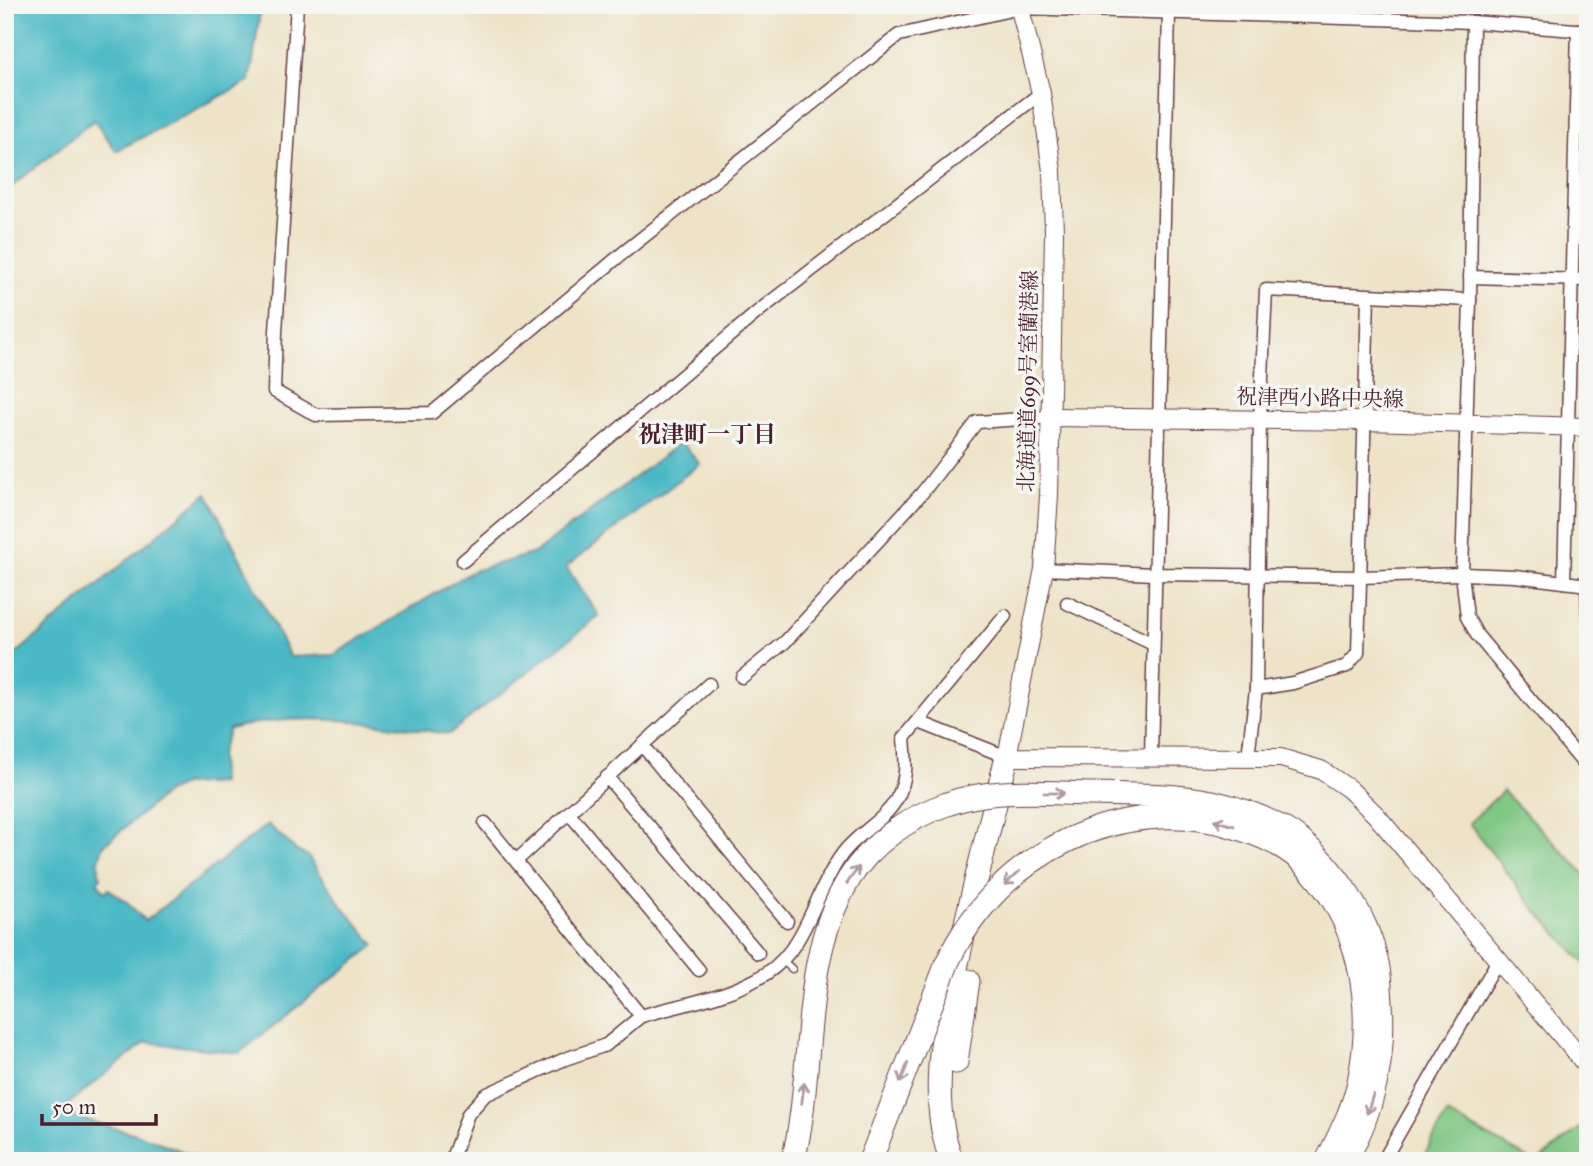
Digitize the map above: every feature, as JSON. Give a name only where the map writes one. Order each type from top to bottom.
[{"type":"highway","points":[[952,1161],[942,1116],[940,1068],[945,1021],[974,885],[1007,757]]},
{"type":"highway","points":[[968,1161],[954,1094],[956,1060],[1007,757]]},
{"type":"highway","points":[[793,1161],[818,963],[827,924],[851,876],[879,845],[917,816],[949,803],[980,795],[1037,793],[1170,796],[1212,802],[1254,814],[1298,838],[1332,871],[1361,916],[1377,963],[1381,1009],[1381,1038],[1372,1098],[1345,1161]]},
{"type":"highway","points":[[870,1161],[948,961],[959,937],[976,914],[1021,870],[1069,839],[1108,823],[1178,816],[1215,820],[1252,832],[1279,846],[1301,860],[1324,888],[1345,921],[1358,952],[1366,1034],[1359,1083],[1343,1129],[1327,1161]]},
{"type":"main road","name":"北海道道699号室蘭港線","points":[[1007,757],[1044,569],[1051,416],[1054,232],[1052,172],[1041,93],[1019,7]]},
{"type":"main road","name":"祝津西小路中央線","points":[[1051,416],[1588,427]]},
{"type":"main road","points":[[1007,757],[1281,758],[1321,770],[1349,789],[1376,815],[1588,1067]]},
{"type":"street","points":[[297,5],[274,391],[316,415],[432,413],[623,253],[899,36],[1019,7],[1169,12],[1192,9],[1350,12],[1583,31],[1564,582]]},
{"type":"street","points":[[1151,756],[1169,12]]},
{"type":"street","points":[[1473,22],[1470,300],[1462,573],[1467,617],[1477,635],[1588,769]]},
{"type":"street","points":[[463,561],[760,310],[1041,93]]},
{"type":"street","points":[[1470,277],[1588,280]]},
{"type":"street","points":[[1248,757],[1256,689],[1260,420],[1266,290],[1470,300]]},
{"type":"street","points":[[1256,689],[1293,683],[1347,666],[1358,653],[1368,296]]},
{"type":"street","points":[[742,677],[794,632],[922,493],[977,422],[1051,416]]},
{"type":"street","points":[[1044,569],[1360,578],[1462,573],[1515,576],[1587,585],[1588,614]]},
{"type":"street","points":[[1067,603],[1153,644]]},
{"type":"street","points":[[451,1161],[468,1114],[485,1095],[565,1059],[606,1045],[641,1016],[742,987],[787,965],[825,881],[843,853],[895,802],[905,778],[904,738],[1004,616]]},
{"type":"street","points":[[516,861],[709,684]]},
{"type":"street","points":[[919,722],[1007,757]]},
{"type":"street","points":[[642,745],[787,920]]},
{"type":"street","points":[[607,778],[758,953]]},
{"type":"street","points":[[569,813],[699,970]]},
{"type":"street","points":[[485,823],[641,1016]]},
{"type":"street","points":[[1384,1161],[1497,962]]},
{"type":"green space","points":[[1503,791],[1588,877],[1588,967],[1534,908],[1469,823]]},
{"type":"green space","points":[[1447,1114],[1533,1161],[1421,1161]]},
{"type":"green space","points":[[1585,1124],[1588,1127],[1588,1161],[1538,1161]]},
{"type":"water","points":[[5,5],[261,5],[250,81],[116,151],[94,120],[5,192]]},
{"type":"water","points":[[681,442],[700,464],[566,567],[599,616],[449,734],[311,719],[256,723],[229,729],[220,755],[221,783],[183,785],[167,792],[104,845],[99,862],[101,878],[97,882],[105,892],[109,889],[127,902],[145,921],[268,824],[298,852],[307,855],[342,906],[375,945],[239,1053],[146,1042],[58,1112],[143,1136],[207,1161],[5,1161],[5,663],[207,493],[290,657],[333,655],[473,571],[535,553]]},
{"type":"district","name":"祝津町一丁目","points":[[707,434]]}]
